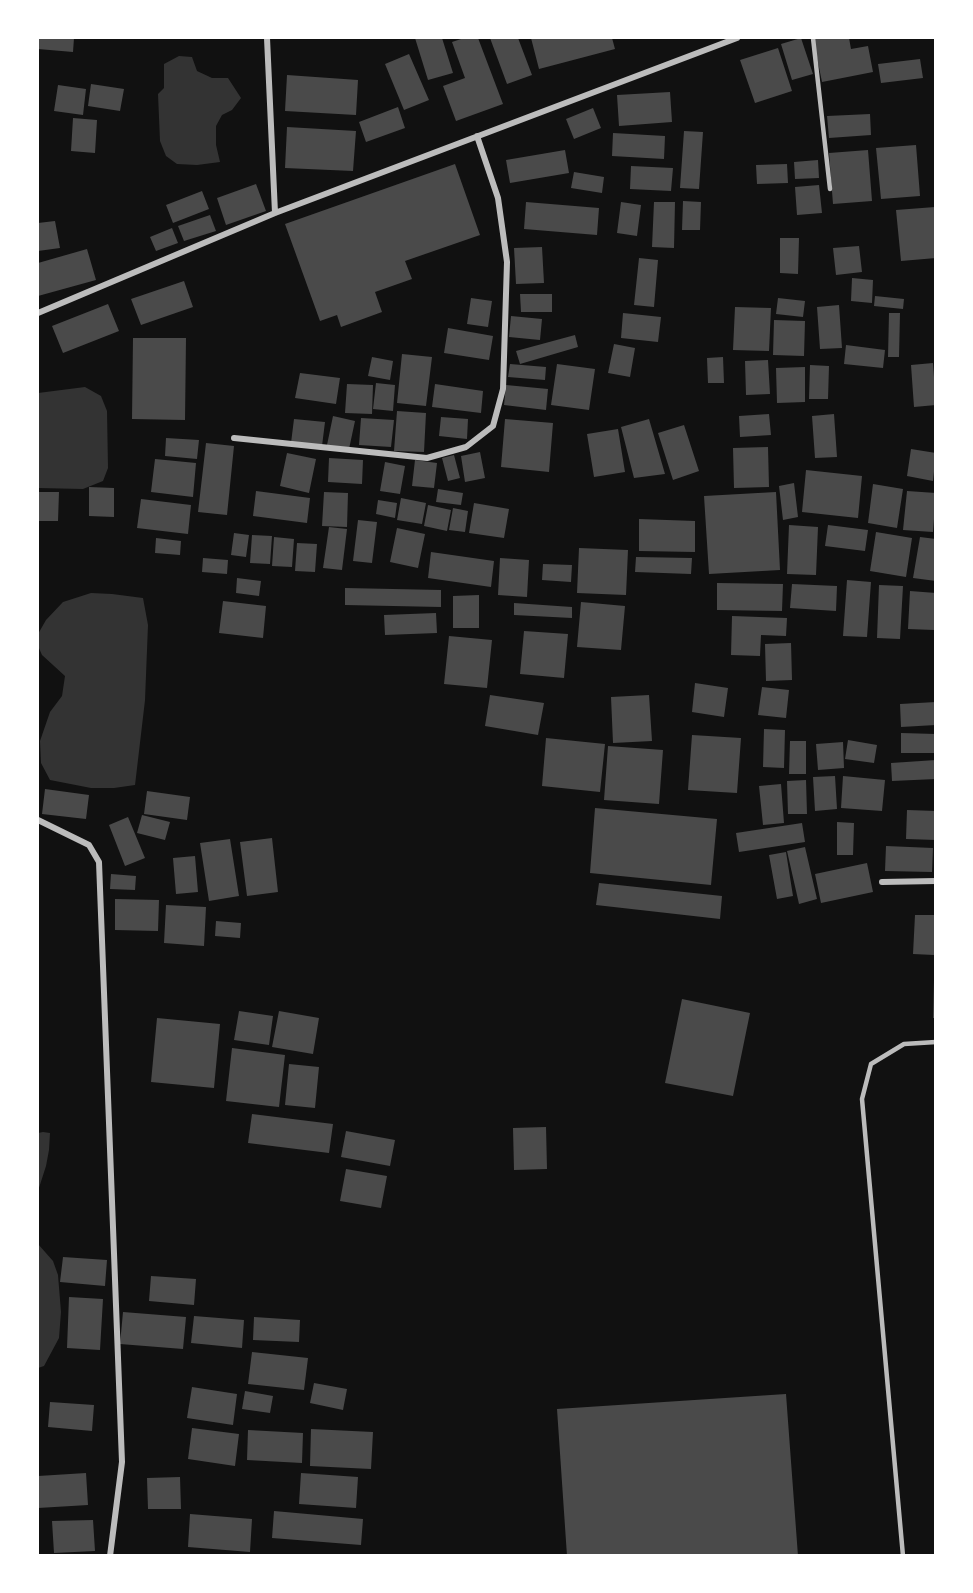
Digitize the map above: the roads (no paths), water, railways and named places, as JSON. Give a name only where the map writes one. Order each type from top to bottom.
[{"type":"street","points":[[267,38],[276,213]]},
{"type":"street","points":[[38,314],[276,213],[737,38]]},
{"type":"street","points":[[234,438],[428,458],[466,447],[493,426],[503,389],[507,262],[498,198],[477,136]]},
{"type":"street","points":[[38,820],[89,845],[99,862],[122,1462],[110,1556]]},
{"type":"street","points":[[882,882],[936,881]]},
{"type":"lane","points":[[813,38],[830,189]]},
{"type":"lane","points":[[903,1556],[862,1099],[872,1064],[904,1044],[936,1042]]}]
